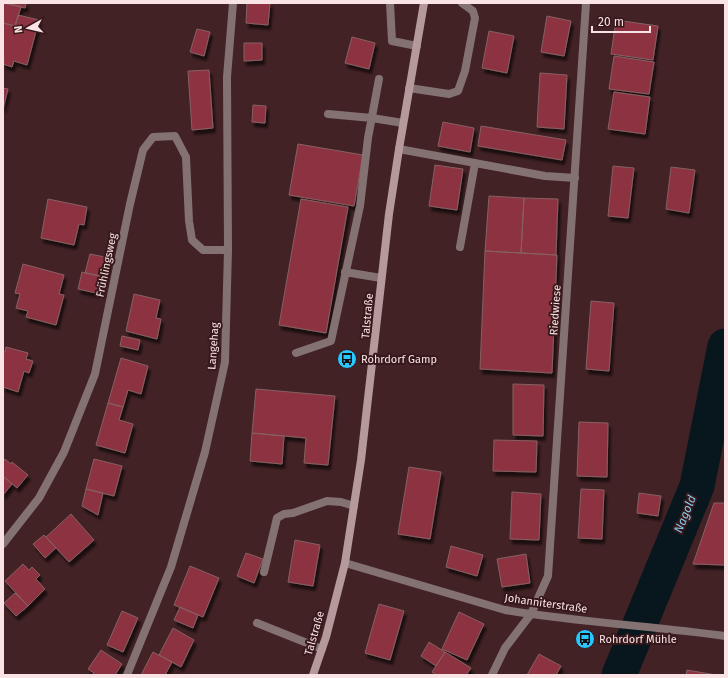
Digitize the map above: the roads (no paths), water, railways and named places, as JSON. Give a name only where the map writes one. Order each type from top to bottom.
[{"type":"main road","name":"Talstraße","points":[[313,675],[322,649],[345,562],[361,460],[381,278],[399,149],[424,3]]},
{"type":"street","name":"Langehag","points":[[127,675],[171,567],[205,452],[224,362],[228,250],[227,77],[234,3]]},
{"type":"street","points":[[390,3],[392,41],[416,46]]},
{"type":"street","points":[[409,88],[449,94],[458,91],[465,71],[475,18],[473,11],[462,3]]},
{"type":"street","name":"Riedwiese","points":[[492,675],[505,648],[531,614],[548,576],[586,3]]},
{"type":"street","points":[[296,353],[330,341],[360,206],[368,138],[379,79]]},
{"type":"street","points":[[328,114],[372,118],[403,123]]},
{"type":"street","name":"Frühlingsweg","points":[[3,544],[43,491],[64,452],[95,374],[130,204],[143,150],[153,137],[175,136],[186,157],[189,221],[192,240],[203,250],[228,250]]},
{"type":"street","points":[[399,149],[545,176],[575,178]]},
{"type":"street","points":[[460,247],[475,163]]},
{"type":"street","points":[[345,272],[381,278]]},
{"type":"street","points":[[264,572],[277,518],[284,514],[293,513],[327,501],[341,502],[354,506]]},
{"type":"street","name":"Johanniterstraße","points":[[345,562],[505,610],[668,628],[725,636]]},
{"type":"street","points":[[257,623],[322,649]]},
{"type":"waterway","name":"Nagold","points":[[619,675],[697,486],[725,346]]},
{"type":"place","name":"Rohrdorf Gamp","points":[[347,359]]},
{"type":"place","name":"Rohrdorf Mühle","points":[[585,639]]}]
